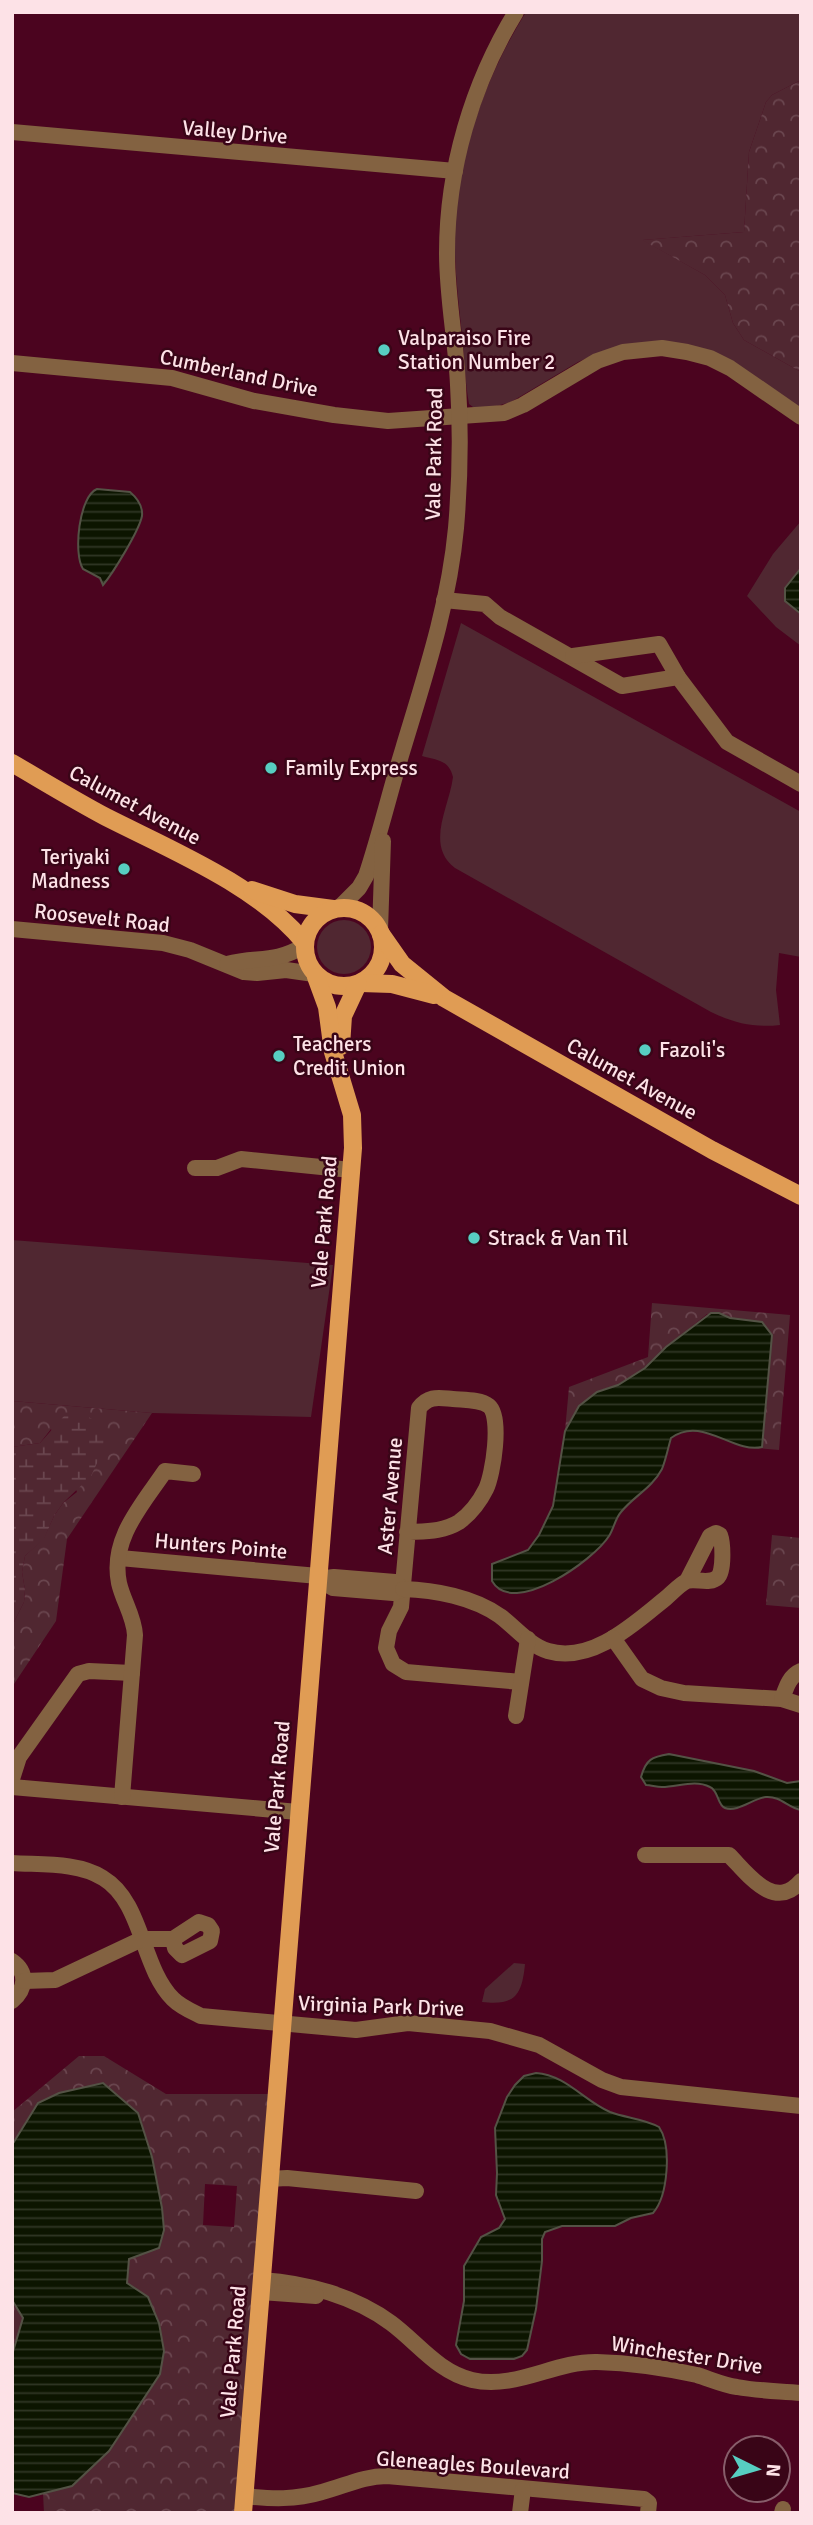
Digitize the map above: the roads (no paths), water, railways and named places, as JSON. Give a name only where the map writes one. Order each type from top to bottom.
[{"type":"main road","name":"Calumet Avenue","points":[[12,763],[105,817],[237,886],[282,917],[304,944]]},
{"type":"main road","name":"Calumet Avenue","points":[[237,886],[295,904],[336,909]]},
{"type":"main road","points":[[336,909],[353,909],[363,913],[381,932],[383,947],[379,964],[370,976],[359,984],[337,986],[315,975],[307,961],[304,944],[313,924],[336,909]]},
{"type":"main road","name":"Calumet Avenue","points":[[381,932],[402,964],[444,998],[712,1150],[801,1196]]},
{"type":"main road","name":"Vale Park Road","points":[[244,2505],[353,1131],[352,1115],[333,1052],[327,1007],[315,975]]},
{"type":"main road","name":"Calumet Avenue","points":[[359,984],[392,984],[444,998]]},
{"type":"main road","name":"Vale Park Road","points":[[339,1067],[343,1016],[359,984]]},
{"type":"street","name":"Vale Park Road","points":[[336,909],[364,880],[424,683],[444,600],[453,555],[458,505],[459,417],[447,277],[448,219],[465,128],[496,48],[516,12]]},
{"type":"street","name":"Valley Drive","points":[[12,132],[455,171]]},
{"type":"street","name":"Cumberland Drive","points":[[12,363],[172,378],[254,401],[388,421],[504,413],[523,405],[597,361],[623,352],[662,348],[710,358],[730,368],[801,417]]},
{"type":"street","points":[[444,600],[485,604],[500,617],[622,686],[678,677]]},
{"type":"street","points":[[573,656],[659,644],[678,677],[727,742],[801,784]]},
{"type":"street","name":"Vale Park Road","points":[[381,932],[385,817]]},
{"type":"street","name":"Roosevelt Road","points":[[12,929],[163,943],[250,973],[286,970],[315,975]]},
{"type":"street","name":"Roosevelt Road","points":[[227,964],[276,958],[304,944]]},
{"type":"street","points":[[195,1168],[217,1168],[241,1159],[351,1170]]},
{"type":"street","name":"Aster Avenue","points":[[407,1532],[442,1530],[460,1522],[481,1499],[491,1472],[496,1418],[491,1407],[480,1402],[434,1397],[419,1408],[407,1532],[403,1589],[400,1610],[386,1642],[387,1654],[396,1667],[407,1672],[520,1682]]},
{"type":"street","name":"Hunters Pointe","points":[[122,1797],[135,1628],[119,1584],[122,1540],[127,1526],[165,1471],[193,1474]]},
{"type":"street","name":"Hunters Pointe","points":[[120,1559],[318,1578],[333,1588],[393,1593],[403,1589],[449,1595],[479,1605],[499,1616],[550,1652],[572,1652],[598,1646],[613,1638],[687,1581]]},
{"type":"street","points":[[613,1638],[642,1679],[661,1688],[684,1693],[782,1699],[801,1705]]},
{"type":"street","points":[[516,1716],[528,1639]]},
{"type":"street","points":[[12,1779],[19,1757],[78,1674],[89,1671],[132,1674]]},
{"type":"street","points":[[782,1699],[794,1673],[801,1671]]},
{"type":"street","points":[[12,1787],[298,1812]]},
{"type":"street","points":[[645,1855],[729,1855],[761,1888],[780,1893],[795,1888],[801,1881]]},
{"type":"street","name":"Virginia Park Drive","points":[[12,1863],[87,1871],[116,1888],[126,1901],[163,1986],[186,2009],[201,2016],[356,2030],[408,2023],[490,2031],[539,2045],[602,2080],[621,2087],[801,2106]]},
{"type":"street","points":[[24,1981],[47,1982],[65,1977],[142,1939],[173,1939]]},
{"type":"street","points":[[12,1961],[22,1971],[24,1981],[22,1992],[12,2001]]},
{"type":"street","points":[[269,2179],[287,2178],[416,2191]]},
{"type":"street","name":"Winchester Drive","points":[[261,2286],[343,2298],[381,2316],[437,2364],[471,2380],[508,2382],[596,2362],[680,2372],[740,2388],[801,2392]]},
{"type":"street","name":"Gleneagles Boulevard","points":[[244,2505],[323,2492],[373,2476],[644,2499],[649,2503],[648,2513]]},
{"type":"street","points":[[520,2513],[523,2489]]},
{"type":"place","name":"Valparaiso Fire Station Number 2","points":[[384,350]]},
{"type":"place","name":"Family Express","points":[[271,768]]},
{"type":"place","name":"Teriyaki Madness","points":[[124,869]]},
{"type":"place","name":"Fazoli's","points":[[645,1050]]},
{"type":"place","name":"Teachers Credit Union","points":[[279,1056]]},
{"type":"place","name":"Strack & Van Til","points":[[474,1238]]}]
